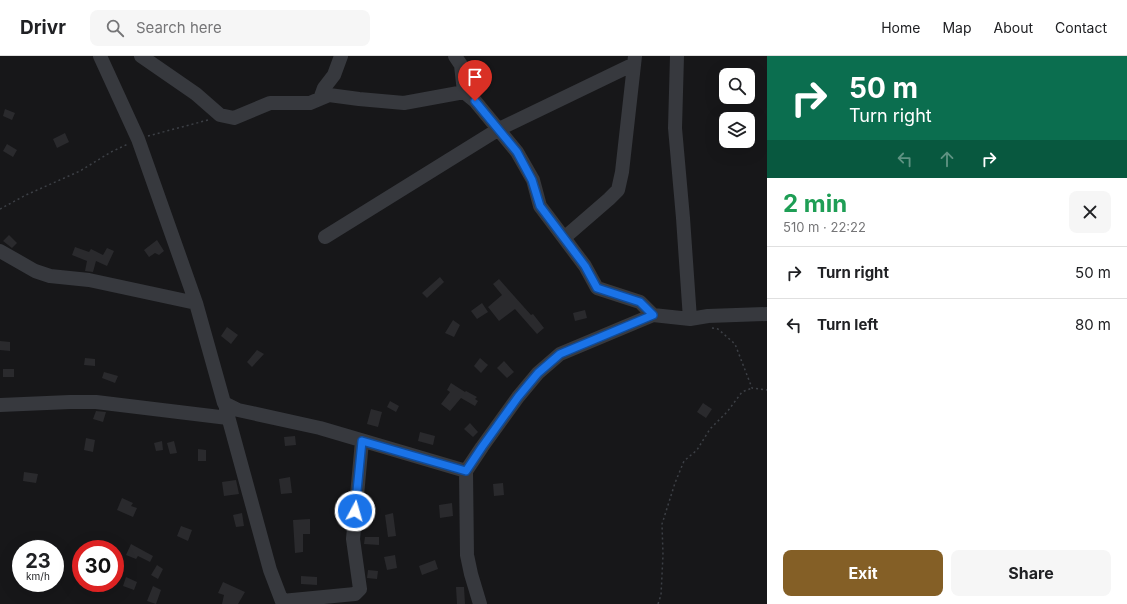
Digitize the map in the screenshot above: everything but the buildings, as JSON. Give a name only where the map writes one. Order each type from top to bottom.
[{"type":"street","points":[[100,56],[138,139],[196,303],[270,570],[282,602],[355,594],[360,589],[352,539],[362,441]]},
{"type":"street","points":[[141,56],[196,94],[220,115],[234,118],[270,103],[310,103],[330,95],[404,103],[464,92]]},
{"type":"street","points":[[320,99],[324,88],[334,75],[341,56]]},
{"type":"street","points":[[455,56],[461,65],[464,92],[475,101],[517,152],[532,180],[540,206],[585,266],[597,288],[640,302],[653,315]]},
{"type":"street","points":[[677,56],[676,128],[690,319]]},
{"type":"street","points":[[325,237],[499,129],[634,60]]},
{"type":"street","points":[[564,238],[618,190],[622,172],[634,60]]},
{"type":"street","points":[[0,251],[35,271],[50,276],[89,280],[196,303]]},
{"type":"street","points":[[480,604],[470,574],[467,555],[466,471],[518,397],[538,373],[560,354],[653,315],[690,319],[708,316],[767,314]]},
{"type":"street","points":[[0,405],[96,402],[228,418]]},
{"type":"street","points":[[224,403],[238,410],[320,428],[466,471]]},
{"type":"path","points":[[0,210],[32,193],[80,171],[111,152],[138,139],[203,122],[220,115]]},
{"type":"path","points":[[706,327],[718,329],[735,344],[752,388]]},
{"type":"path","points":[[658,604],[661,596],[664,555],[662,524],[675,483],[684,461],[697,450],[710,429],[727,412],[742,392],[752,388],[767,390]]},
{"type":"route","points":[[355,511],[362,441],[466,471],[518,397],[538,373],[560,354],[653,315],[640,302],[597,288],[585,266],[540,206],[532,180],[517,152],[475,101]]}]
